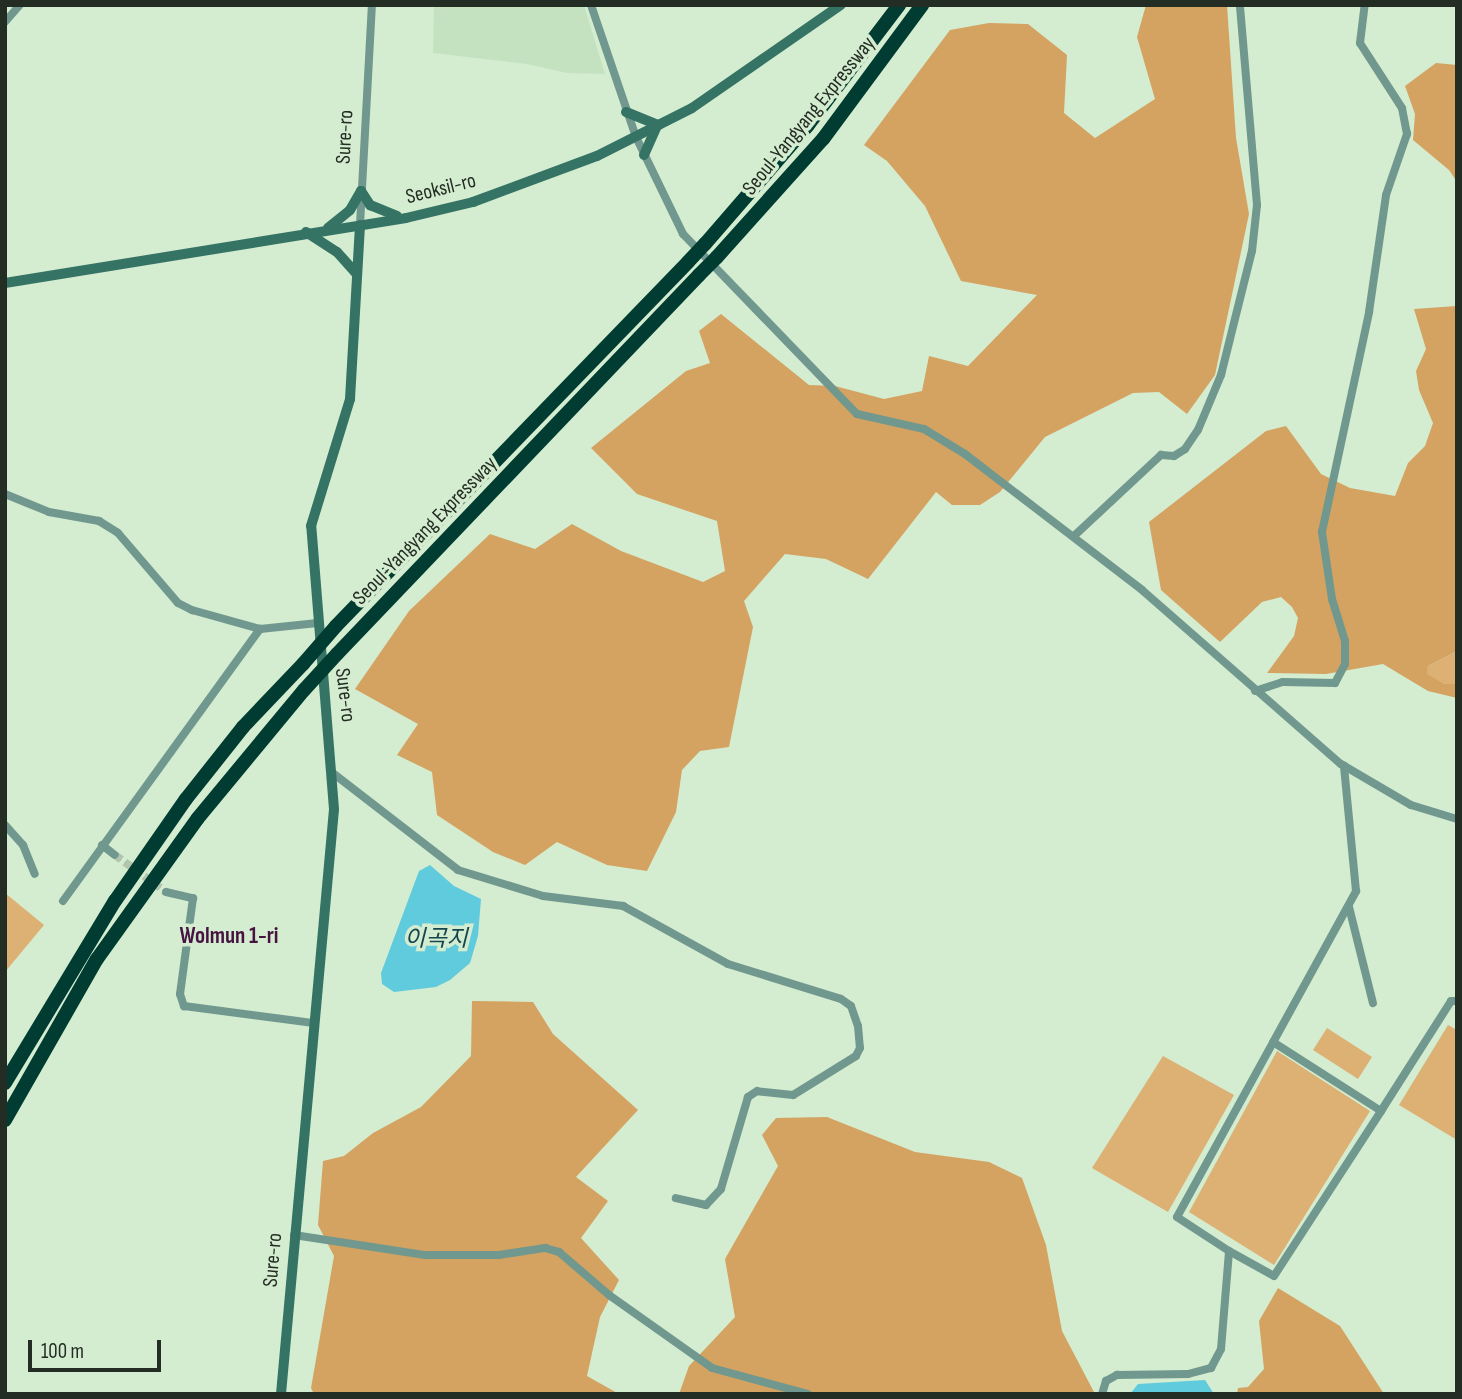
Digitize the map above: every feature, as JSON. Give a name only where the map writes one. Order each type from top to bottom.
[{"type":"highway","name":"Seoul-Yangyang Expressway","points":[[5,1083],[115,901],[186,799],[243,727],[336,626],[705,244],[808,125],[899,5]]},
{"type":"highway","name":"Seoul-Yangyang Expressway","points":[[5,1120],[97,959],[198,818],[337,654],[716,257],[822,139],[922,5]]},
{"type":"main road","name":"Seoksil-ro","points":[[5,283],[306,232],[406,218],[532,181],[636,137],[692,108],[841,5]]},
{"type":"main road","points":[[626,112],[658,125],[644,155]]},
{"type":"main road","points":[[326,230],[350,210],[361,191],[375,209],[406,218]]},
{"type":"main road","name":"Sure-ro","points":[[281,1394],[334,774],[311,526],[350,399],[360,225]]},
{"type":"main road","points":[[306,232],[337,252],[357,274]]},
{"type":"street","points":[[5,22],[20,5]]},
{"type":"street","name":"Sure-ro","points":[[360,225],[372,5]]},
{"type":"street","points":[[591,5],[636,137],[683,234],[858,414],[924,429],[1074,536],[1344,766],[1411,805],[1457,819]]},
{"type":"street","points":[[1074,536],[1161,455],[1174,456],[1185,449],[1198,430],[1221,375],[1252,251],[1257,205],[1240,5]]},
{"type":"street","points":[[1255,691],[1283,682],[1335,683],[1345,664],[1345,641],[1332,599],[1322,532],[1369,312],[1386,195],[1407,134],[1402,108],[1360,43],[1365,5]]},
{"type":"street","points":[[5,494],[49,512],[99,521],[118,533],[178,603],[260,629],[318,623]]},
{"type":"street","points":[[63,901],[260,629]]},
{"type":"street","points":[[1344,766],[1356,891],[1177,1217],[1274,1276],[1451,1000],[1457,1001]]},
{"type":"street","points":[[334,774],[458,870],[542,896],[624,906],[728,964],[841,999],[851,1006],[858,1026],[860,1048],[856,1056],[793,1094],[757,1091],[748,1097],[721,1189],[706,1205],[676,1198]]},
{"type":"street","points":[[5,825],[23,845],[35,874]]},
{"type":"street","points":[[102,845],[115,855]]},
{"type":"street","points":[[166,892],[193,898],[180,994],[184,1006],[314,1023]]},
{"type":"street","points":[[1349,908],[1373,1003]]},
{"type":"street","points":[[1273,1042],[1381,1111]]},
{"type":"street","points":[[294,1235],[425,1255],[499,1255],[545,1248],[559,1252],[609,1295],[712,1368],[808,1394]]},
{"type":"street","points":[[1102,1394],[1106,1381],[1118,1375],[1188,1374],[1211,1368],[1221,1349],[1229,1251]]},
{"type":"shaded area","points":[[434,5],[584,5],[605,74],[567,73],[527,64],[433,53]]},
{"type":"shaded area","points":[[1146,5],[1227,5],[1236,138],[1249,214],[1215,375],[1187,414],[1159,392],[1133,393],[1045,437],[1000,492],[980,505],[952,505],[936,492],[868,579],[826,559],[785,554],[744,601],[753,627],[729,747],[700,751],[682,770],[676,812],[647,871],[607,865],[557,842],[525,865],[493,852],[437,815],[432,772],[397,755],[418,724],[355,689],[409,611],[490,534],[535,549],[572,524],[621,551],[703,582],[725,571],[717,521],[637,494],[591,448],[686,371],[710,363],[699,331],[721,314],[809,385],[835,386],[884,399],[922,391],[929,356],[968,366],[1037,295],[961,281],[925,206],[887,161],[864,145],[950,30],[989,23],[1028,24],[1067,55],[1064,113],[1095,138],[1155,99],[1137,37]]},
{"type":"shaded area","points":[[1436,63],[1457,65],[1457,182],[1449,170],[1413,140],[1415,114],[1405,86]]},
{"type":"shaded area","points":[[1457,306],[1457,651],[1428,666],[1427,674],[1445,684],[1457,684],[1457,698],[1428,691],[1383,664],[1326,674],[1267,673],[1294,636],[1298,618],[1292,607],[1281,597],[1262,602],[1220,642],[1161,590],[1149,522],[1266,431],[1286,426],[1321,474],[1350,488],[1395,496],[1408,463],[1425,446],[1433,423],[1419,390],[1416,371],[1426,349],[1414,309]]},
{"type":"shaded area","points":[[1457,651],[1457,684],[1445,684],[1426,674],[1428,666]]},
{"type":"shaded area","points":[[5,893],[44,925],[5,972]]},
{"type":"shaded area","points":[[472,1001],[533,1002],[553,1034],[638,1110],[576,1177],[608,1201],[581,1238],[619,1280],[600,1317],[587,1376],[619,1394],[314,1394],[311,1388],[334,1256],[318,1225],[323,1161],[344,1156],[373,1133],[421,1107],[471,1056]]},
{"type":"shaded area","points":[[1448,1025],[1457,1030],[1457,1140],[1399,1105]]},
{"type":"shaded area","points":[[1327,1028],[1372,1057],[1358,1079],[1313,1050]]},
{"type":"shaded area","points":[[1277,1051],[1370,1111],[1274,1265],[1189,1212]]},
{"type":"shaded area","points":[[1163,1056],[1234,1095],[1168,1212],[1092,1168]]},
{"type":"shaded area","points":[[827,1117],[915,1152],[989,1162],[1022,1178],[1046,1245],[1062,1331],[1095,1394],[679,1394],[689,1366],[735,1317],[725,1259],[778,1166],[762,1135],[776,1118]]},
{"type":"shaded area","points":[[1278,1288],[1340,1326],[1384,1394],[1237,1394],[1238,1388],[1248,1387],[1264,1369],[1259,1321]]},
{"type":"water","name":"이곡지","points":[[430,865],[454,886],[481,899],[478,936],[470,963],[450,980],[436,987],[394,992],[382,984],[381,973],[419,871]]},
{"type":"water","points":[[1205,1380],[1214,1394],[1130,1394],[1138,1384]]},
{"type":"tunnel","points":[[115,855],[166,892]]},
{"type":"district","name":"Wolmun 1-ri","points":[[229,936]]}]
